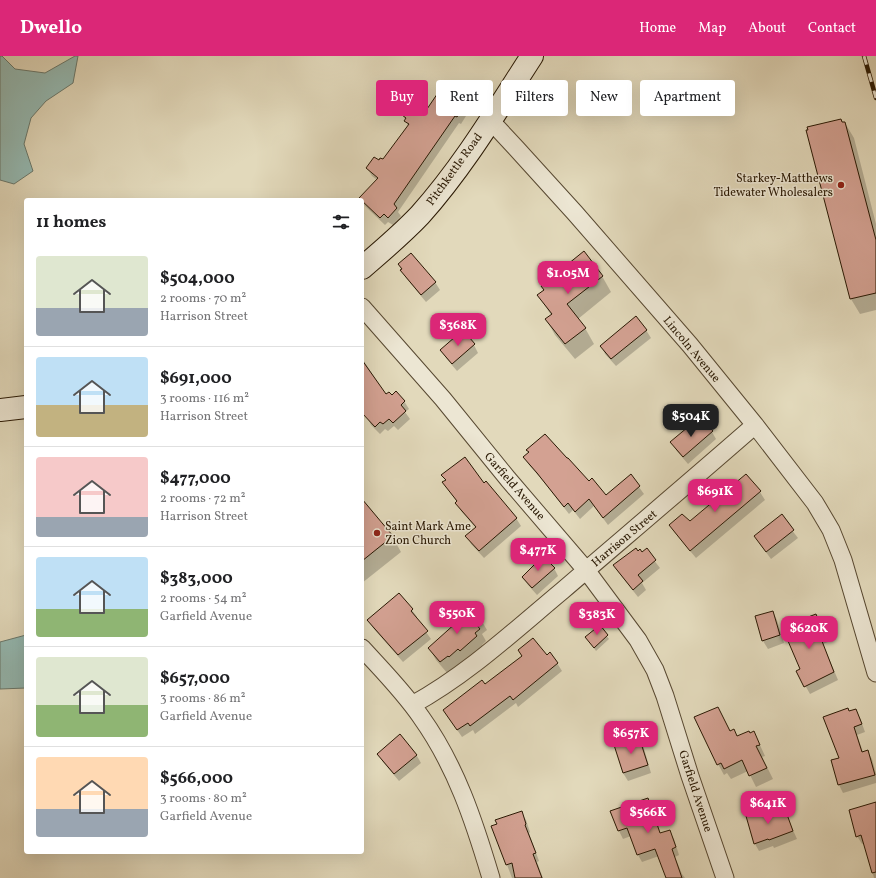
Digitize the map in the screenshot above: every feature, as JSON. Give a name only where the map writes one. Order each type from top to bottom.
[{"type":"main road","name":"Pitchkettle Road","points":[[364,266],[389,246],[420,214],[453,174],[532,56]]},
{"type":"main road","points":[[0,410],[24,407]]},
{"type":"street","name":"Lincoln Avenue","points":[[490,120],[575,213],[690,345],[755,425],[815,503],[831,530],[843,560],[876,673]]},
{"type":"street","name":"Garfield Avenue","points":[[364,309],[443,399],[508,479],[586,570],[638,640],[655,670],[666,696],[690,776],[725,878]]},
{"type":"street","name":"Harrison Street","points":[[412,705],[434,693],[488,653],[755,425]]},
{"type":"street","points":[[364,650],[412,705],[440,745],[459,784],[475,825],[491,878]]},
{"type":"water","points":[[0,56],[2,56],[15,69],[45,73],[75,56],[78,56],[73,83],[46,101],[31,118],[24,144],[33,171],[14,184],[0,180]]},
{"type":"water","points":[[24,636],[24,688],[0,689],[0,642]]},
{"type":"building","points":[[436,96],[436,116],[455,116],[394,204],[397,208],[388,218],[384,214],[380,218],[364,203],[364,198],[359,198],[378,178],[366,168],[374,157],[379,160],[380,158],[383,159],[409,124],[404,121],[406,118],[403,116],[428,116],[428,108]]},
{"type":"building","name":"Starkey-Matthews Tidewater Wholesalers","points":[[841,119],[842,122],[845,122],[876,240],[876,293],[850,299],[806,130],[808,130],[807,127]]},
{"type":"building","points":[[584,251],[603,276],[567,304],[586,328],[565,344],[545,319],[552,314],[537,295],[544,290],[541,286]]},
{"type":"building","points":[[411,253],[436,282],[421,295],[400,270],[402,269],[398,264]]},
{"type":"building","points":[[636,316],[647,330],[611,359],[600,346]]},
{"type":"building","points":[[463,330],[475,344],[452,364],[440,350]]},
{"type":"building","points":[[364,363],[386,394],[389,392],[392,395],[396,391],[405,401],[401,405],[406,411],[393,423],[389,419],[383,424],[380,422],[375,427],[364,415]]},
{"type":"building","points":[[703,420],[713,431],[683,457],[670,442],[688,427],[691,431]]},
{"type":"building","points":[[545,434],[589,481],[592,478],[606,495],[631,474],[640,486],[603,518],[589,499],[575,512],[568,503],[564,507],[523,457],[529,452],[526,450]]},
{"type":"building","points":[[465,457],[484,483],[486,481],[517,518],[479,551],[465,536],[476,527],[455,503],[457,501],[442,482],[446,480],[441,475]]},
{"type":"building","points":[[746,474],[761,491],[690,551],[669,525],[682,514],[690,521]]},
{"type":"building","name":"Saint Mark Ame Zion Church","points":[[364,501],[393,536],[364,559]]},
{"type":"building","points":[[782,514],[794,530],[766,552],[754,536]]},
{"type":"building","points":[[636,548],[638,551],[640,549],[642,552],[647,548],[656,560],[638,575],[643,581],[633,590],[613,565]]},
{"type":"building","points":[[543,556],[555,568],[532,588],[522,577]]},
{"type":"building","points":[[399,593],[413,609],[411,611],[428,631],[398,655],[367,620]]},
{"type":"building","points":[[470,605],[481,617],[475,623],[480,629],[475,633],[477,636],[460,651],[458,649],[449,657],[448,656],[440,662],[428,648],[457,622],[454,618]]},
{"type":"building","points":[[773,611],[780,635],[762,641],[755,616]]},
{"type":"building","points":[[816,614],[824,634],[820,636],[834,672],[804,687],[796,671],[800,669],[782,627]]},
{"type":"building","points":[[600,625],[608,635],[594,648],[585,637]]},
{"type":"building","points":[[533,638],[547,655],[550,652],[558,663],[513,700],[510,696],[470,726],[468,723],[457,730],[443,710],[482,680],[485,684],[522,656],[518,650]]},
{"type":"building","points":[[718,707],[730,731],[734,729],[737,736],[749,731],[750,733],[754,731],[760,745],[756,746],[767,768],[749,776],[742,760],[724,769],[721,763],[717,765],[694,717]]},
{"type":"building","points":[[848,708],[849,711],[856,709],[862,724],[854,727],[862,752],[868,750],[875,775],[838,785],[831,760],[839,758],[823,717]]},
{"type":"building","points":[[400,734],[417,755],[394,774],[377,754]]},
{"type":"building","points":[[639,737],[648,765],[623,773],[614,745]]},
{"type":"building","points":[[648,798],[660,833],[670,830],[676,847],[672,849],[682,878],[666,878],[655,849],[637,855],[627,828],[618,831],[610,811]]},
{"type":"building","points":[[876,802],[876,872],[872,873],[861,835],[856,837],[849,810]]},
{"type":"building","points":[[772,806],[775,813],[785,809],[793,831],[754,844],[746,816]]},
{"type":"building","points":[[522,811],[525,825],[536,853],[533,854],[542,878],[515,878],[512,863],[506,865],[491,826],[497,824],[495,820]]},
{"type":"railway","points":[[864,56],[876,98]]},
{"type":"place","name":"Starkey-Matthews Tidewater Wholesalers","points":[[841,185]]},
{"type":"place","name":"Saint Mark Ame Zion Church","points":[[377,533]]}]
